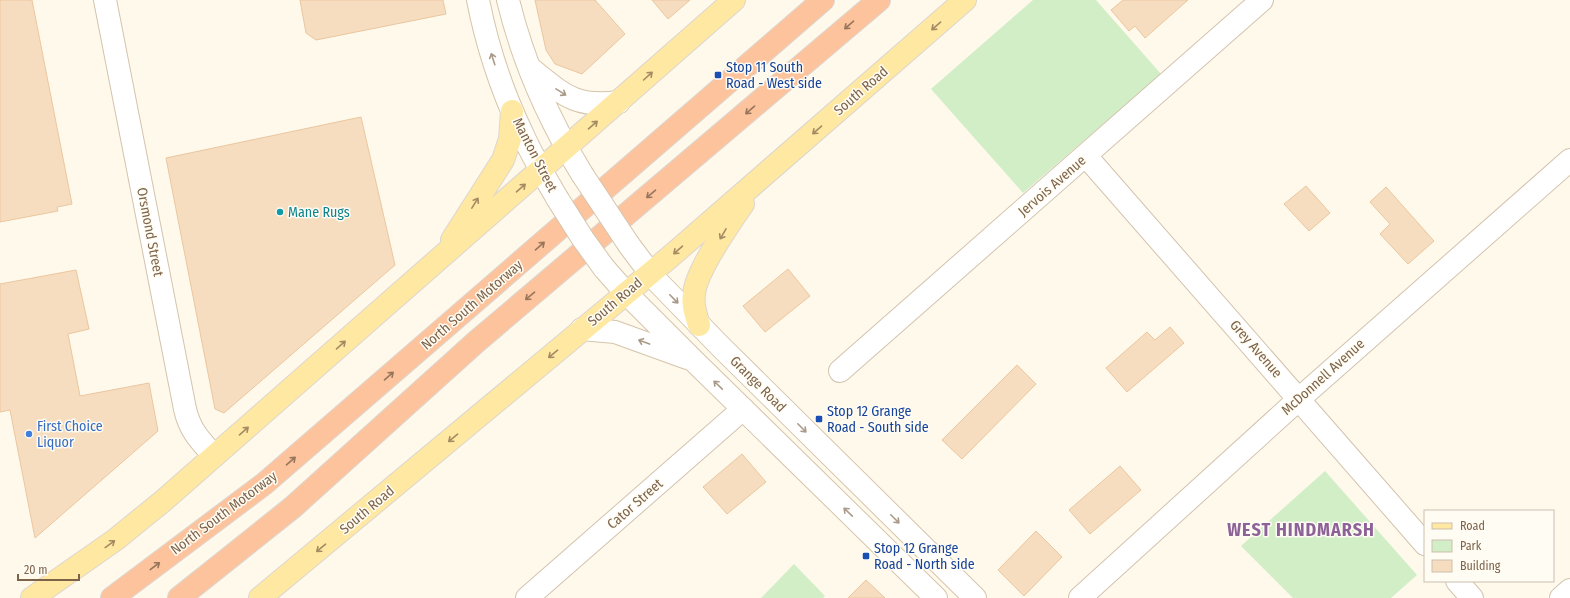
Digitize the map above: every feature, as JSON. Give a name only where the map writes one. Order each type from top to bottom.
[{"type":"highway","name":"North South Motorway","points":[[112,598],[264,484],[823,0]]},
{"type":"highway","points":[[179,598],[293,507],[476,342],[879,0]]},
{"type":"main road","points":[[32,598],[115,540],[163,501],[734,0]]},
{"type":"main road","name":"South Road","points":[[260,598],[650,273],[965,0]]},
{"type":"main road","points":[[439,259],[503,160],[510,139],[512,111]]},
{"type":"main road","points":[[699,325],[694,310],[693,298],[697,281],[730,222],[761,178]]},
{"type":"street","name":"Orsmond Street","points":[[105,0],[188,423],[195,434],[214,456]]},
{"type":"street","name":"Manton Street","points":[[478,0],[488,42],[521,133],[557,198],[583,239],[604,268],[626,293]]},
{"type":"street","points":[[508,0],[513,21],[530,69],[548,114],[566,148]]},
{"type":"street","name":"Jervois Avenue","points":[[840,370],[1086,156],[1262,0]]},
{"type":"street","points":[[530,69],[556,89],[574,100],[598,104],[619,102]]},
{"type":"street","name":"Grange Road","points":[[566,148],[629,245],[650,273],[699,325],[973,597]]},
{"type":"street","name":"Grey Avenue","points":[[1086,156],[1424,543]]},
{"type":"street","name":"McDonnell Avenue","points":[[1080,598],[1299,398],[1570,160]]},
{"type":"street","name":"Grange Road","points":[[626,293],[936,598]]},
{"type":"street","points":[[582,330],[614,332],[694,361]]},
{"type":"street","name":"Cator Street","points":[[527,598],[743,409]]},
{"type":"street","points":[[1458,582],[1472,598]]},
{"type":"street","points":[[1561,598],[1570,590]]},
{"type":"green space","points":[[1033,0],[1096,0],[1161,74],[1023,193],[931,89]]},
{"type":"green space","points":[[1325,471],[1417,575],[1391,598],[1293,598],[1241,546]]},
{"type":"green space","points":[[794,564],[825,596],[823,598],[761,598]]},
{"type":"building","points":[[0,0],[32,0],[72,204],[57,207],[58,211],[0,222]]},
{"type":"building","points":[[300,0],[443,0],[446,14],[316,40],[306,33]]},
{"type":"building","points":[[535,0],[595,0],[625,34],[582,74],[555,64],[546,50]]},
{"type":"building","points":[[652,0],[690,0],[668,19]]},
{"type":"building","points":[[1123,0],[1188,0],[1145,38],[1135,26],[1129,31],[1111,10]]},
{"type":"building","name":"Mane Rugs","points":[[361,117],[395,265],[224,413],[215,409],[166,158]]},
{"type":"building","points":[[1306,186],[1330,213],[1309,231],[1284,204]]},
{"type":"building","points":[[1386,187],[1434,241],[1408,264],[1380,234],[1390,224],[1370,202]]},
{"type":"building","points":[[788,269],[810,296],[765,332],[743,306]]},
{"type":"building","points":[[76,270],[89,329],[68,334],[80,396],[149,383],[158,431],[35,538],[10,410],[0,412],[0,284]]},
{"type":"building","points":[[1170,327],[1184,343],[1127,392],[1106,368],[1147,332],[1155,340]]},
{"type":"building","points":[[1017,365],[1036,384],[962,459],[942,440]]},
{"type":"building","points":[[742,454],[766,482],[727,514],[703,487]]},
{"type":"building","points":[[1120,466],[1141,490],[1090,534],[1069,510]]},
{"type":"building","points":[[1036,531],[1062,557],[1024,596],[998,570]]},
{"type":"building","points":[[866,580],[885,598],[848,598]]},
{"type":"place","name":"Stop 11 South Road - West side","points":[[718,75]]},
{"type":"place","name":"Mane Rugs","points":[[280,212]]},
{"type":"place","name":"Stop 12 Grange Road - South side","points":[[819,419]]},
{"type":"place","name":"First Choice Liquor","points":[[29,434]]},
{"type":"place","name":"Stop 12 Grange Road - North side","points":[[866,556]]},
{"type":"district","name":"WEST HINDMARSH","points":[[1301,530]]}]
